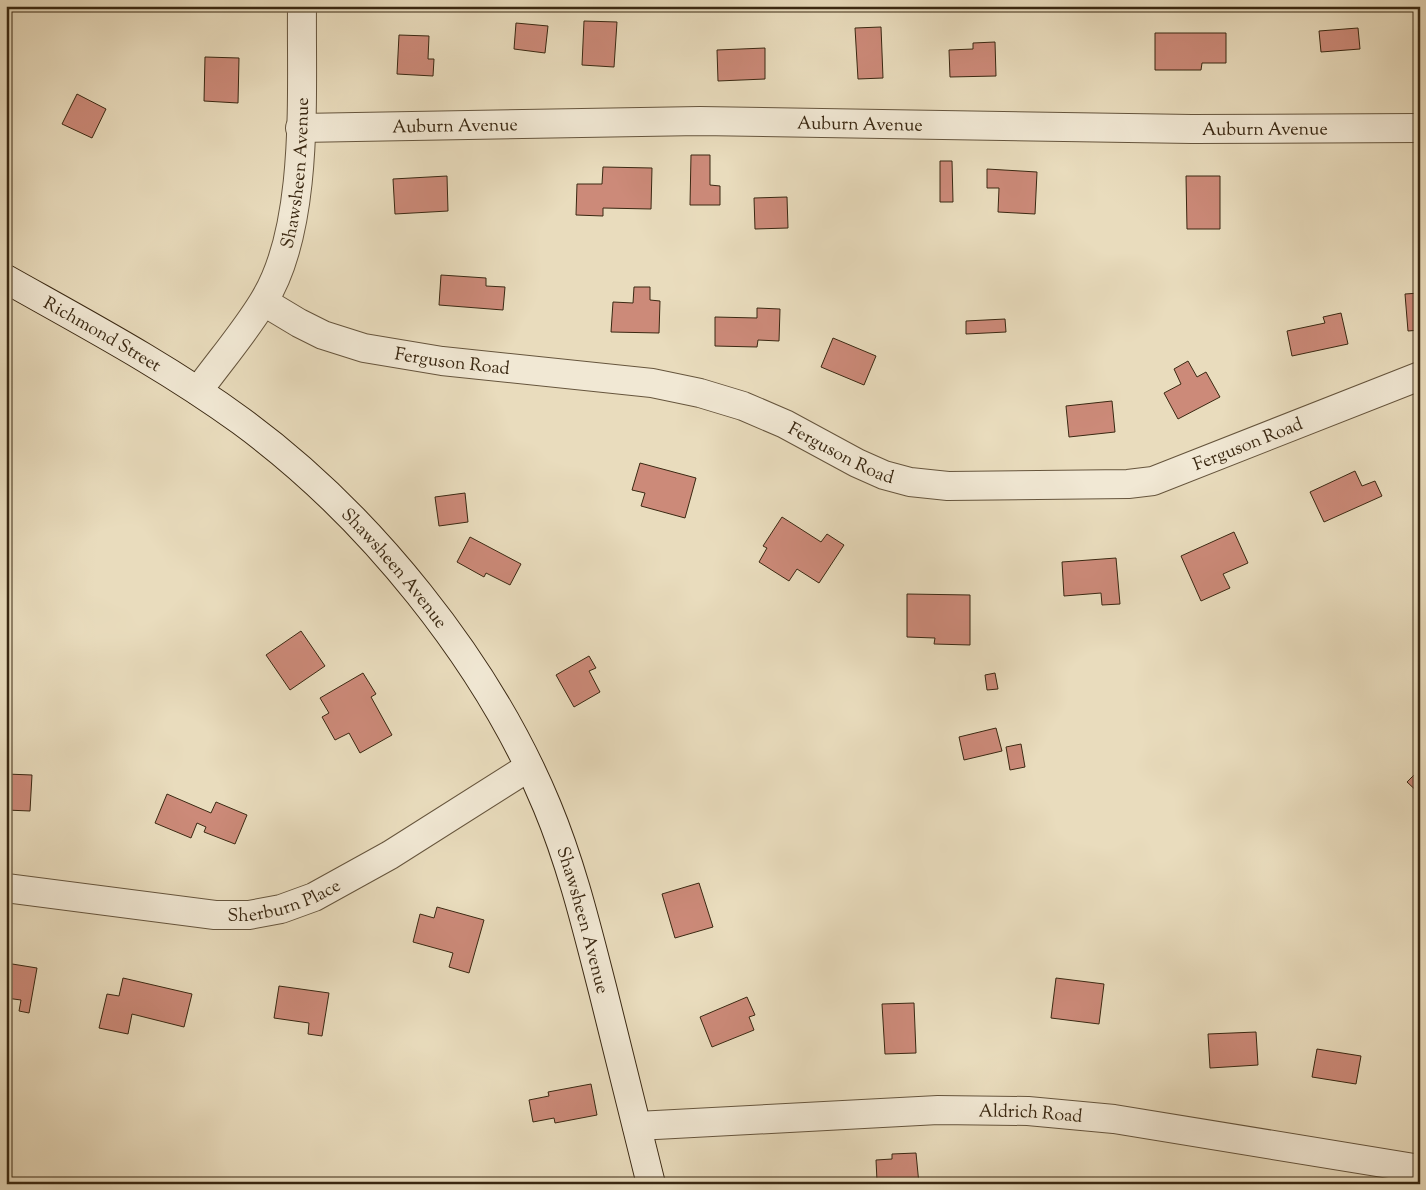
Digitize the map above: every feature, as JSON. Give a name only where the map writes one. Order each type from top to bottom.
[{"type":"street","name":"Shawsheen Avenue","points":[[302,6],[300,128],[294,205],[288,240],[277,274],[264,302],[198,391],[241,421],[302,471],[340,506],[400,570],[460,650],[509,728],[530,767],[548,807],[577,893],[651,1184]]},
{"type":"street","name":"Auburn Avenue","points":[[300,128],[700,121],[1192,129],[1420,128]]},
{"type":"street","name":"Richmond Street","points":[[6,279],[153,362],[198,391]]},
{"type":"street","name":"Ferguson Road","points":[[264,302],[315,331],[364,348],[442,360],[652,383],[700,393],[743,406],[785,424],[857,463],[884,475],[910,482],[948,486],[1128,484],[1153,481],[1420,376]]},
{"type":"street","name":"Sherburn Place","points":[[6,888],[215,915],[249,915],[281,909],[314,897],[390,855],[530,767]]},
{"type":"street","name":"Aldrich Road","points":[[637,1126],[938,1110],[1028,1111],[1114,1119],[1420,1169]]},
{"type":"building","points":[[584,21],[617,22],[614,67],[582,65]]},
{"type":"building","points":[[516,23],[548,26],[545,53],[514,49]]},
{"type":"building","points":[[881,27],[883,78],[858,79],[855,28]]},
{"type":"building","points":[[1358,28],[1360,49],[1321,52],[1319,31]]},
{"type":"building","points":[[1155,33],[1226,33],[1226,63],[1202,63],[1201,70],[1155,70]]},
{"type":"building","points":[[399,35],[429,36],[428,59],[434,59],[433,76],[397,74]]},
{"type":"building","points":[[995,42],[996,76],[950,77],[949,50],[973,49],[973,43]]},
{"type":"building","points":[[765,48],[765,79],[718,81],[717,50]]},
{"type":"building","points":[[205,57],[239,58],[238,103],[204,101]]},
{"type":"building","points":[[77,94],[106,109],[92,138],[62,124]]},
{"type":"building","points":[[691,155],[710,155],[710,185],[720,186],[720,205],[690,205]]},
{"type":"building","points":[[940,161],[952,161],[953,202],[940,202]]},
{"type":"building","points":[[603,167],[652,168],[651,209],[603,208],[603,216],[576,215],[577,184],[602,184]]},
{"type":"building","points":[[987,169],[1037,172],[1035,214],[998,212],[999,188],[987,188]]},
{"type":"building","points":[[447,176],[448,211],[395,214],[393,179]]},
{"type":"building","points":[[1186,176],[1220,176],[1220,229],[1187,229]]},
{"type":"building","points":[[787,197],[788,228],[755,229],[754,198]]},
{"type":"building","points":[[441,275],[486,278],[486,286],[505,287],[503,310],[439,305]]},
{"type":"building","points":[[634,287],[650,287],[650,300],[660,301],[659,333],[611,332],[613,302],[633,303]]},
{"type":"building","points":[[1420,293],[1420,330],[1408,331],[1405,294]]},
{"type":"building","points":[[757,308],[780,309],[779,341],[758,340],[757,347],[715,346],[715,317],[757,318]]},
{"type":"building","points":[[1341,313],[1348,344],[1292,356],[1287,331],[1325,323],[1323,317]]},
{"type":"building","points":[[1005,319],[1006,332],[966,334],[966,321]]},
{"type":"building","points":[[833,338],[876,356],[864,385],[821,367]]},
{"type":"building","points":[[1188,361],[1197,377],[1206,372],[1220,397],[1178,419],[1164,393],[1181,384],[1174,369]]},
{"type":"building","points":[[1112,401],[1115,432],[1069,437],[1066,406]]},
{"type":"building","points":[[640,463],[696,478],[685,518],[641,506],[645,493],[632,490]]},
{"type":"building","points":[[1355,471],[1362,486],[1375,481],[1382,496],[1324,522],[1310,492]]},
{"type":"building","points":[[465,493],[468,522],[439,526],[435,497]]},
{"type":"building","points":[[782,517],[821,542],[827,534],[844,545],[819,583],[797,569],[789,581],[759,562],[767,548],[763,546]]},
{"type":"building","points":[[1234,532],[1248,563],[1223,574],[1230,588],[1201,601],[1181,556]]},
{"type":"building","points":[[470,537],[521,564],[510,585],[486,573],[484,577],[457,562]]},
{"type":"building","points":[[1116,558],[1120,604],[1102,605],[1101,593],[1064,596],[1062,562]]},
{"type":"building","points":[[907,594],[970,595],[970,645],[934,644],[935,638],[907,637]]},
{"type":"building","points":[[301,631],[325,666],[290,690],[266,655]]},
{"type":"building","points":[[589,656],[596,668],[589,671],[600,692],[574,707],[556,675]]},
{"type":"building","points":[[363,673],[376,694],[371,697],[392,735],[360,753],[349,733],[335,740],[322,717],[329,713],[320,698]]},
{"type":"building","points":[[995,673],[998,689],[987,690],[985,675]]},
{"type":"building","points":[[996,728],[1002,751],[964,760],[959,737]]},
{"type":"building","points":[[1021,744],[1025,767],[1010,770],[1006,747]]},
{"type":"building","points":[[1418,771],[1420,773],[1420,794],[1407,782]]},
{"type":"building","points":[[6,774],[32,775],[30,811],[6,810]]},
{"type":"building","points":[[167,794],[211,813],[216,802],[247,815],[235,844],[204,832],[206,827],[197,823],[191,838],[155,823]]},
{"type":"building","points":[[699,883],[713,927],[675,938],[662,894]]},
{"type":"building","points":[[437,907],[484,920],[469,973],[449,967],[453,953],[413,942],[420,914],[434,918]]},
{"type":"building","points":[[6,963],[37,968],[29,1013],[19,1011],[21,1000],[6,998]]},
{"type":"building","points":[[123,978],[192,994],[184,1027],[132,1014],[128,1034],[99,1028],[107,994],[119,996]]},
{"type":"building","points":[[1056,978],[1104,984],[1099,1024],[1051,1018]]},
{"type":"building","points":[[279,986],[329,993],[322,1036],[308,1034],[309,1023],[274,1018]]},
{"type":"building","points":[[747,997],[755,1015],[749,1017],[754,1030],[712,1047],[700,1017]]},
{"type":"building","points":[[914,1003],[916,1053],[885,1054],[882,1004]]},
{"type":"building","points":[[1256,1032],[1258,1065],[1210,1068],[1208,1034]]},
{"type":"building","points":[[1317,1049],[1361,1056],[1356,1084],[1312,1077]]},
{"type":"building","points":[[591,1084],[597,1115],[555,1123],[554,1118],[533,1122],[529,1100],[549,1096],[548,1092]]},
{"type":"building","points":[[916,1153],[919,1184],[891,1184],[891,1180],[877,1181],[876,1160],[892,1159],[892,1154]]}]
